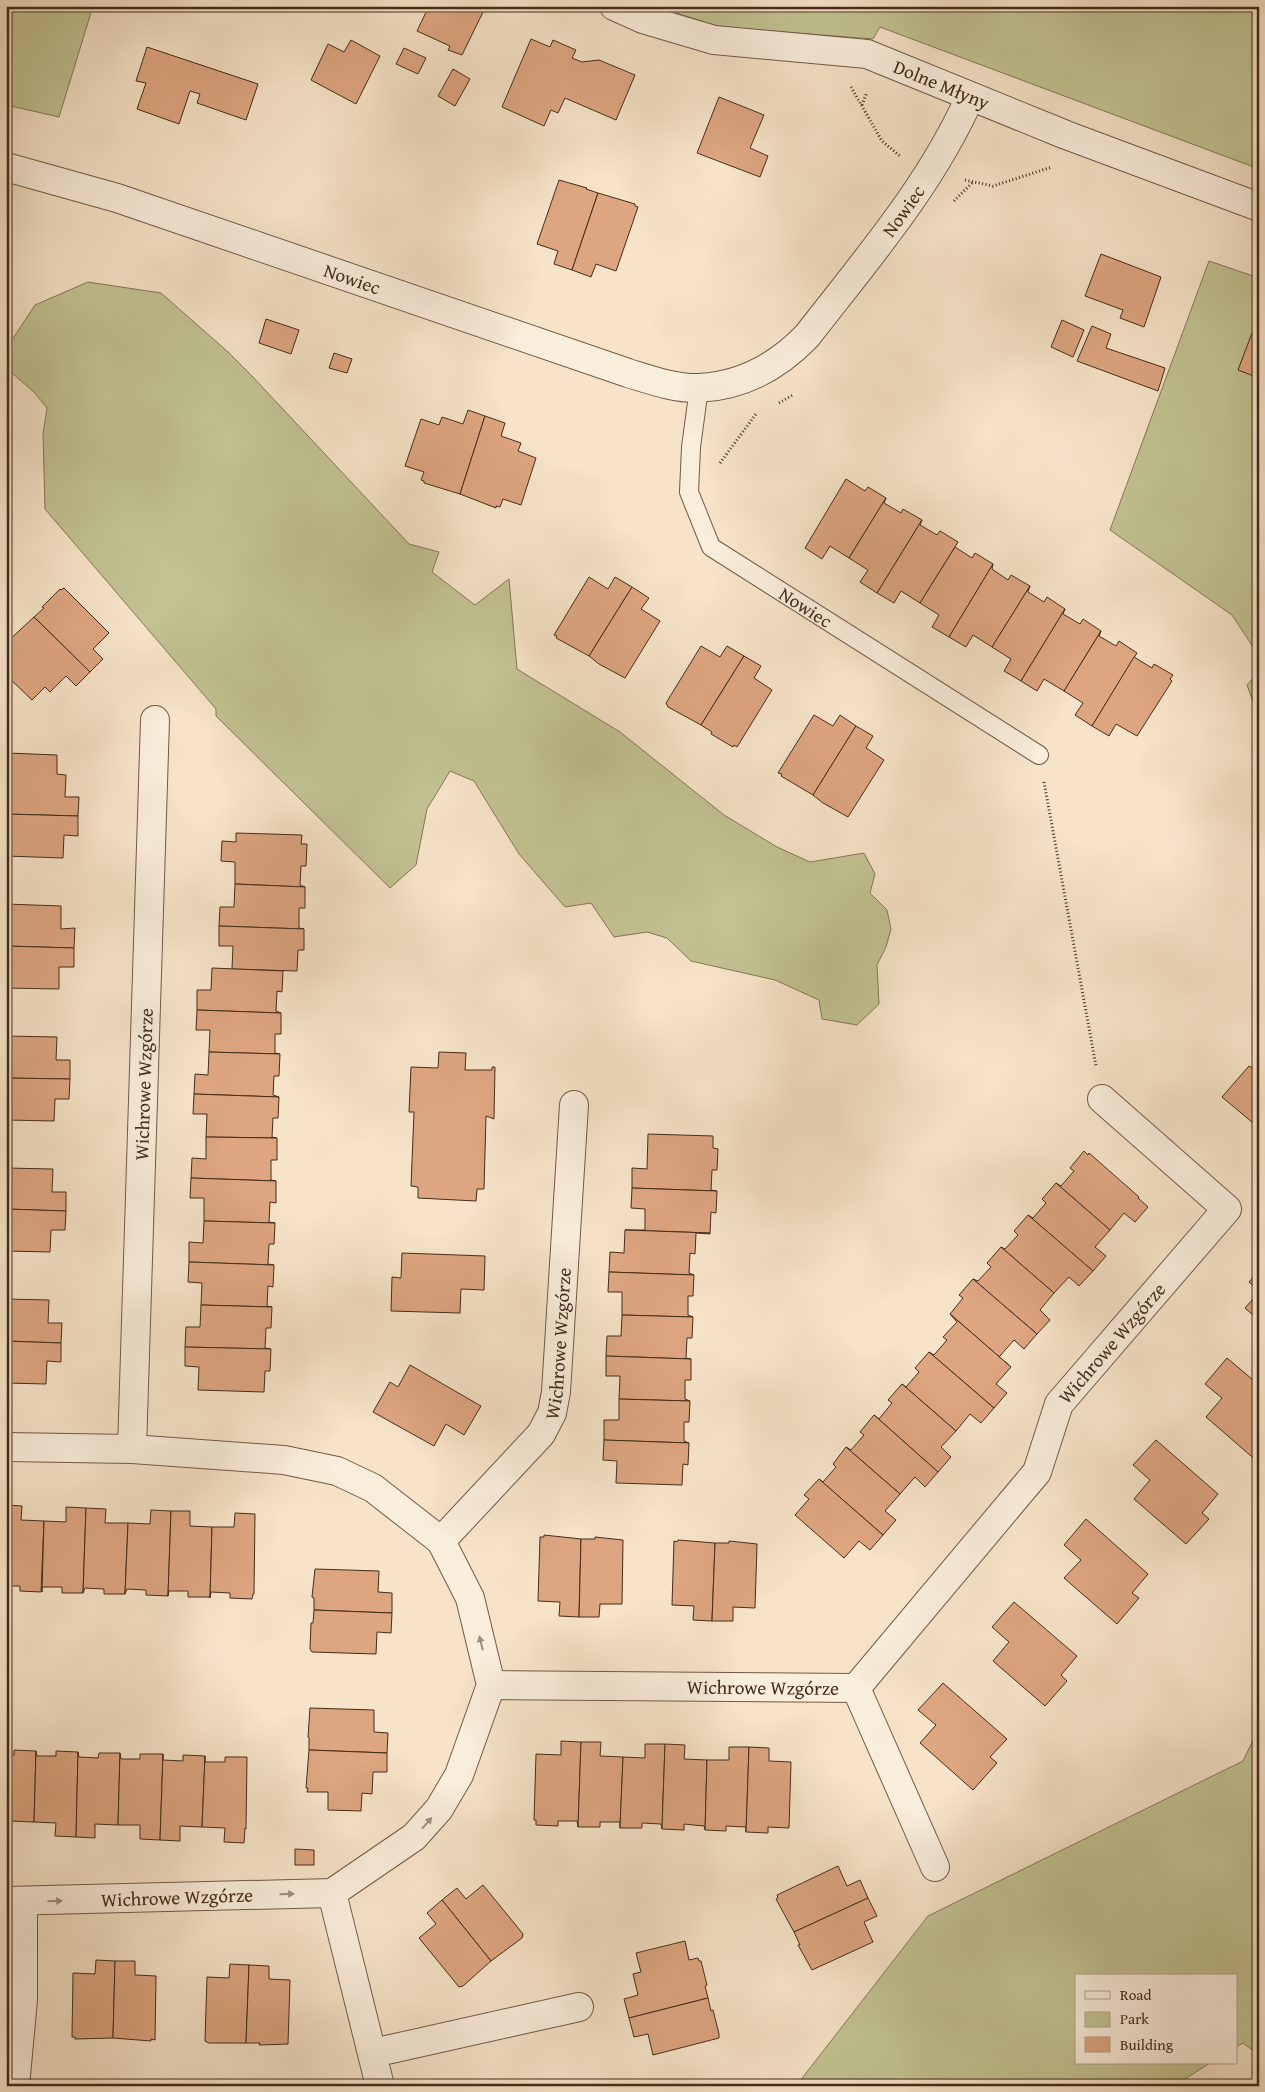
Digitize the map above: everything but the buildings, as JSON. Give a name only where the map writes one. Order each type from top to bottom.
[{"type":"street","name":"Dolne Młyny","points":[[614,6],[643,19],[714,40],[866,54],[970,97],[1259,207]]},
{"type":"street","name":"Nowiec","points":[[6,167],[117,198],[628,373],[665,384],[698,388],[731,383],[770,368],[790,353],[807,336],[855,275],[916,191],[956,128],[970,97]]},
{"type":"street","name":"Wichrowe Wzgórze","points":[[132,1449],[155,720]]},
{"type":"street","name":"Wichrowe Wzgórze","points":[[856,1688],[1037,1472],[1059,1404],[1227,1210],[1102,1099]]},
{"type":"street","name":"Wichrowe Wzgórze","points":[[441,1541],[541,1434],[552,1413],[556,1392],[574,1105]]},
{"type":"street","points":[[6,1447],[132,1449],[284,1460],[337,1471],[372,1488],[441,1541],[470,1598],[491,1685],[459,1776],[439,1809],[414,1837],[332,1893],[380,2086]]},
{"type":"street","name":"Wichrowe Wzgórze","points":[[491,1685],[856,1688]]},
{"type":"street","name":"Wichrowe Wzgórze","points":[[856,1688],[935,1867]]},
{"type":"street","name":"Wichrowe Wzgórze","points":[[16,2086],[23,2000],[14,1901],[332,1893]]},
{"type":"street","points":[[373,2053],[579,2007]]},
{"type":"lane","name":"Nowiec","points":[[698,388],[691,447],[689,492],[711,547],[1039,754]]},
{"type":"path","points":[[854,91],[882,141],[899,155],[972,184],[994,186],[1054,166]]},
{"type":"path","points":[[694,506],[712,474],[756,414]]},
{"type":"path","points":[[1046,792],[1096,1068]]},
{"type":"green space","points":[[6,6],[93,6],[59,117],[6,105]]},
{"type":"green space","points":[[655,6],[1259,6],[1259,169],[880,27],[873,39],[719,27]]},
{"type":"green space","points":[[1209,261],[1259,278],[1259,624],[1256,631],[1259,633],[1259,656],[1232,615],[1110,530]]},
{"type":"green space","points":[[88,282],[161,293],[228,352],[252,376],[409,544],[439,552],[432,572],[475,605],[509,579],[517,669],[620,732],[724,815],[777,847],[810,862],[864,853],[875,874],[870,893],[887,910],[891,929],[886,947],[877,965],[879,1004],[857,1025],[822,1019],[819,1000],[775,980],[691,961],[667,938],[647,932],[614,937],[591,903],[565,907],[519,854],[474,781],[450,771],[427,809],[416,865],[390,888],[216,716],[216,709],[45,509],[43,434],[47,408],[34,392],[12,373],[6,360],[6,349],[35,305]]},
{"type":"green space","points":[[1259,672],[1259,718],[1247,685]]},
{"type":"green space","points":[[1259,1728],[1259,2055],[1243,2043],[1238,2046],[1238,1974],[1075,1974],[1075,2064],[1208,2064],[1174,2086],[796,2086],[928,1916],[1243,1761]]}]
